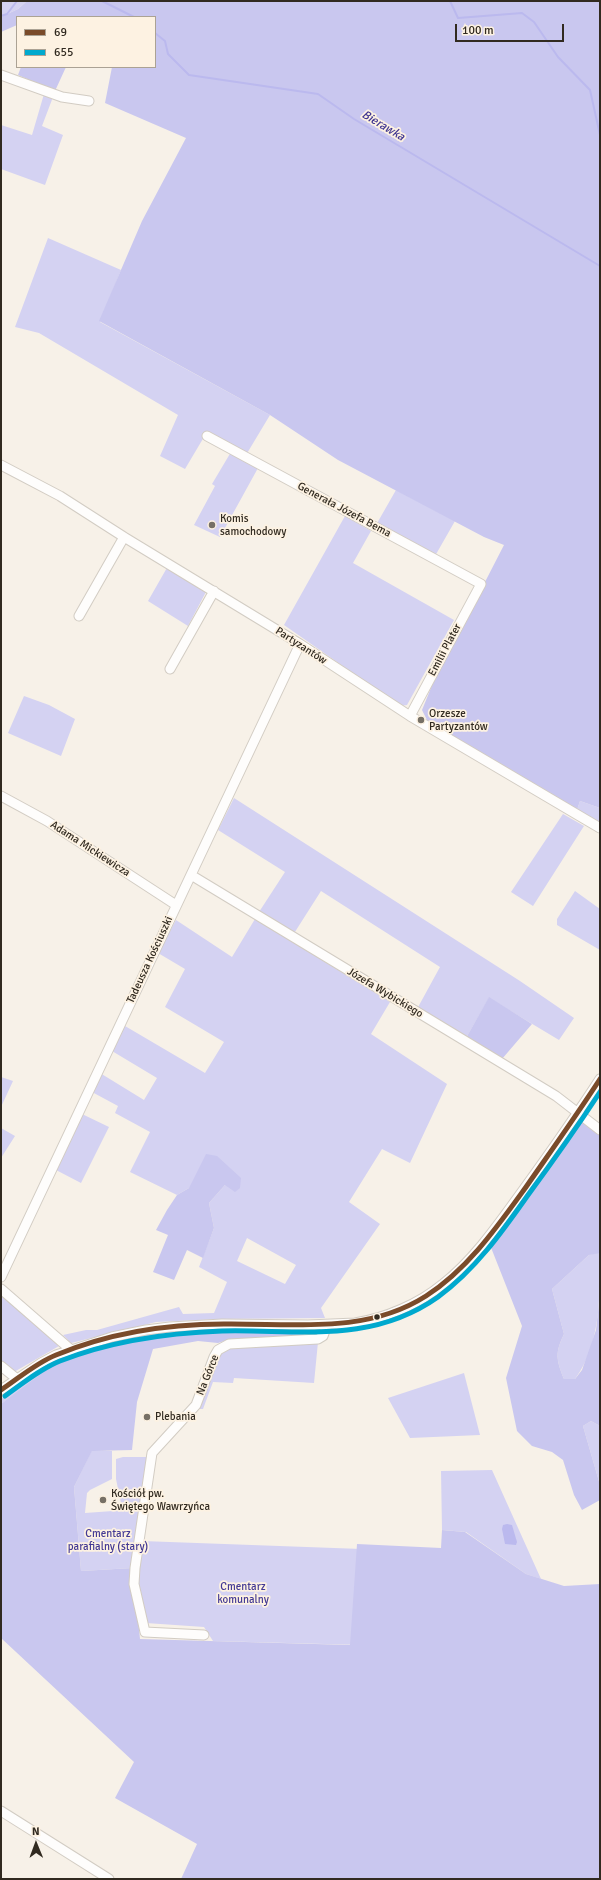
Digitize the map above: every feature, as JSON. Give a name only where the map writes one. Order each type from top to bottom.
[{"type":"street","points":[[1,75],[62,97],[89,101]]},
{"type":"street","name":"Generała Józefa Bema","points":[[207,436],[481,584]]},
{"type":"street","name":"Partyzantów","points":[[1,465],[60,496],[124,537],[300,644],[410,716],[600,828]]},
{"type":"street","points":[[79,616],[124,537]]},
{"type":"street","name":"Emilii Plater","points":[[410,716],[481,584]]},
{"type":"street","points":[[170,669],[214,591]]},
{"type":"street","name":"Tadeusza Kościuszki","points":[[1,1277],[300,644]]},
{"type":"street","name":"Adama Mickiewicza","points":[[1,796],[47,821],[176,906]]},
{"type":"street","name":"Józefa Wybickiego","points":[[191,875],[556,1096],[600,1130]]},
{"type":"street","points":[[1,1390],[41,1363],[70,1349],[112,1337],[170,1327],[222,1324],[327,1325],[355,1323],[380,1317],[412,1303],[442,1285],[458,1271],[506,1214],[600,1079]]},
{"type":"street","points":[[1,1289],[70,1349]]},
{"type":"street","name":"Na Górce","points":[[204,1635],[144,1632],[134,1584],[152,1453],[196,1406],[214,1357],[223,1346],[229,1344],[318,1339],[323,1336],[327,1325]]},
{"type":"street","points":[[1,1366],[18,1379]]},
{"type":"street","points":[[1,1811],[109,1879]]},
{"type":"green space","points":[[1,1],[27,1],[18,9],[1,17]]},
{"type":"green space","points":[[44,94],[53,97],[42,126],[63,135],[45,185],[1,169],[1,125],[32,135]]},
{"type":"green space","points":[[48,238],[121,270],[100,322],[270,415],[246,455],[204,437],[185,469],[160,456],[178,415],[39,333],[15,327]]},
{"type":"green space","points":[[231,452],[258,468],[220,537],[194,525],[215,486],[212,484]]},
{"type":"green space","points":[[396,490],[455,521],[435,556],[376,525]]},
{"type":"green space","points":[[345,516],[371,531],[353,563],[454,620],[407,705],[400,706],[284,625]]},
{"type":"green space","points":[[168,566],[207,590],[188,626],[148,601]]},
{"type":"green space","points":[[24,696],[49,705],[75,719],[61,756],[8,733]]},
{"type":"green space","points":[[234,798],[520,981],[574,1018],[559,1040],[489,998],[466,1038],[417,1009],[440,967],[321,891],[293,935],[259,912],[285,872],[218,830]]},
{"type":"green space","points":[[580,801],[600,808],[600,825],[577,810]]},
{"type":"green space","points":[[563,814],[584,826],[533,906],[511,892]]},
{"type":"green space","points":[[575,891],[600,909],[600,950],[557,925],[557,919]]},
{"type":"green space","points":[[255,919],[390,1002],[371,1034],[447,1084],[410,1163],[382,1149],[349,1202],[380,1224],[321,1308],[325,1318],[220,1319],[156,1322],[71,1343],[63,1335],[86,1330],[97,1330],[179,1307],[183,1314],[214,1313],[227,1282],[199,1267],[214,1228],[209,1203],[225,1185],[241,1178],[189,1188],[177,1195],[130,1172],[150,1132],[115,1113],[118,1106],[92,1092],[100,1073],[144,1100],[157,1078],[112,1051],[125,1026],[205,1073],[224,1042],[165,1007],[185,969],[158,953],[176,920],[232,957]],"holes":[[[247,1238],[296,1265],[285,1284],[237,1261]]]},
{"type":"green space","points":[[1,1077],[13,1081],[1,1107]]},
{"type":"green space","points":[[82,1114],[109,1127],[81,1183],[56,1170]]},
{"type":"green space","points":[[1,1128],[15,1136],[1,1158]]},
{"type":"green space","points":[[598,1252],[600,1253],[599,1302],[590,1350],[584,1365],[575,1379],[564,1379],[559,1366],[558,1351],[564,1334],[552,1289],[589,1255]]},
{"type":"green space","points":[[1,1293],[59,1342],[59,1346],[14,1372],[1,1363]]},
{"type":"green space","points":[[318,1342],[314,1383],[234,1378],[233,1383],[213,1382],[203,1409],[196,1409],[221,1352],[233,1347]]},
{"type":"green space","points":[[63,1360],[1,1404],[1,1399],[44,1369]]},
{"type":"green space","points":[[464,1373],[480,1435],[410,1438],[388,1398]]},
{"type":"green space","points":[[591,1421],[600,1426],[600,1485],[583,1426]]},
{"type":"green space","name":"Cmentarz parafialny (stary)","points":[[92,1450],[112,1451],[112,1479],[87,1493],[85,1513],[113,1511],[121,1503],[116,1479],[116,1459],[123,1457],[147,1457],[133,1568],[81,1571],[74,1487]]},
{"type":"green space","points":[[492,1470],[541,1579],[526,1574],[466,1532],[442,1530],[441,1471]]},
{"type":"green space","name":"Cmentarz komunalny","points":[[142,1541],[444,1552],[436,1647],[213,1641],[204,1627],[146,1623],[137,1585]]},
{"type":"shaded area","points":[[27,1],[600,1],[600,808],[580,801],[577,810],[428,722],[422,710],[433,683],[504,545],[484,537],[338,460],[270,415],[99,321],[142,221],[186,138],[105,103],[112,68],[156,68],[156,16],[16,16],[16,25],[1,32],[1,17],[18,9]]},
{"type":"shaded area","points":[[21,68],[66,68],[55,91],[18,75]]},
{"type":"shaded area","points":[[489,997],[532,1024],[502,1059],[466,1038]]},
{"type":"shaded area","points":[[579,1116],[600,1128],[600,1253],[589,1255],[552,1289],[564,1334],[559,1346],[558,1361],[564,1379],[575,1379],[582,1370],[596,1330],[600,1294],[600,1426],[591,1421],[583,1426],[600,1485],[600,1500],[582,1510],[574,1495],[563,1460],[552,1452],[532,1446],[517,1431],[506,1378],[522,1326],[490,1245]]},
{"type":"shaded area","points":[[206,1154],[217,1156],[241,1178],[240,1188],[235,1192],[225,1185],[209,1203],[214,1228],[203,1258],[187,1250],[174,1280],[153,1272],[168,1235],[156,1230],[177,1195],[189,1188]]},
{"type":"shaded area","points":[[200,1330],[306,1330],[303,1336],[230,1339],[218,1343],[198,1341],[153,1349],[137,1402],[132,1450],[92,1451],[74,1487],[81,1571],[133,1568],[140,1639],[350,1645],[357,1544],[441,1548],[442,1530],[465,1532],[526,1574],[564,1586],[600,1584],[600,1879],[181,1879],[197,1844],[115,1798],[134,1762],[1,1638],[1,1404],[63,1360],[95,1346],[112,1341],[147,1335]]},
{"type":"shaded area","points":[[503,1525],[512,1525],[517,1542],[516,1545],[505,1544],[502,1529]]},
{"type":"waterway","name":"Bierawka","points":[[1,16],[7,14],[17,1]]},
{"type":"waterway","name":"Bierawka","points":[[102,1],[132,16]]},
{"type":"waterway","points":[[450,1],[458,18],[522,13],[534,22],[558,57],[590,90],[600,135]]},
{"type":"waterway","name":"Bierawka","points":[[156,34],[165,41],[168,54],[189,75],[318,94],[354,119],[600,266]]},
{"type":"transit line","name":"69","points":[[1,1390],[49,1358],[76,1347],[138,1331],[203,1324],[302,1325],[353,1322],[378,1317],[403,1308],[426,1296],[441,1285],[481,1246],[526,1187],[600,1079]]},
{"type":"transit line","name":"655","points":[[5,1396],[31,1377],[53,1364],[79,1354],[119,1343],[160,1336],[201,1332],[333,1331],[360,1328],[386,1322],[412,1312],[438,1297],[476,1263],[508,1223],[600,1092]]},
{"type":"place","name":"Komis samochodowy","points":[[212,525]]},
{"type":"place","name":"Orzesze Partyzantów","points":[[421,720]]},
{"type":"place","name":"Plebania","points":[[147,1417]]},
{"type":"place","name":"Kościół pw. Świętego Wawrzyńca","points":[[103,1500]]}]
